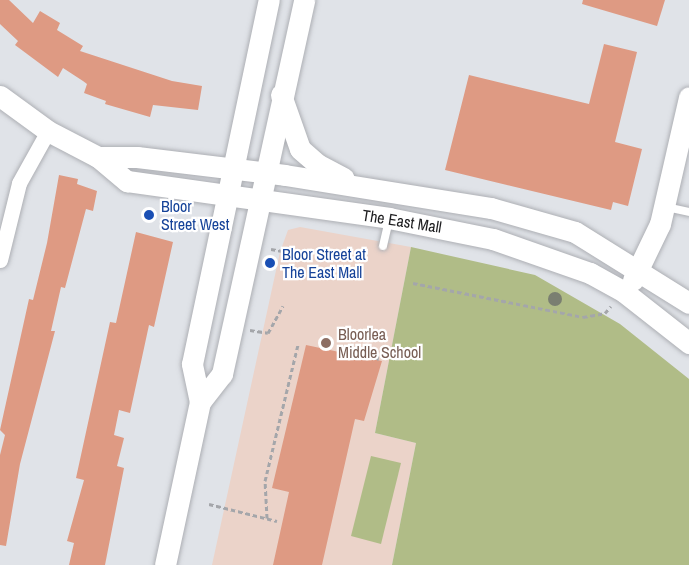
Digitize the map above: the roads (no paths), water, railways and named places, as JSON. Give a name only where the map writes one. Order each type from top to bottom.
[{"type":"main road","points":[[165,565],[200,402],[192,364],[269,0]]},
{"type":"main road","points":[[200,402],[222,374],[280,94],[304,0]]},
{"type":"main road","points":[[280,94],[300,149],[317,164],[356,185]]},
{"type":"main road","name":"The East Mall","points":[[0,96],[48,131],[98,157],[127,181],[389,218],[493,239],[569,264],[618,299],[689,343]]},
{"type":"main road","points":[[618,299],[640,269],[664,207],[689,97]]},
{"type":"main road","name":"The East Mall","points":[[98,157],[137,157],[397,190],[552,224],[599,244],[689,303]]},
{"type":"main road","points":[[389,218],[397,190]]},
{"type":"street","points":[[0,260],[19,183],[48,131]]},
{"type":"lane","points":[[664,207],[689,212]]},
{"type":"lane","points":[[383,246],[389,218]]},
{"type":"place","name":"Bloor Street West","points":[[149,215]]},
{"type":"place","name":"Bloor Street at The East Mall","points":[[270,263]]},
{"type":"place","name":"Bloorlea Middle School","points":[[326,343]]}]
